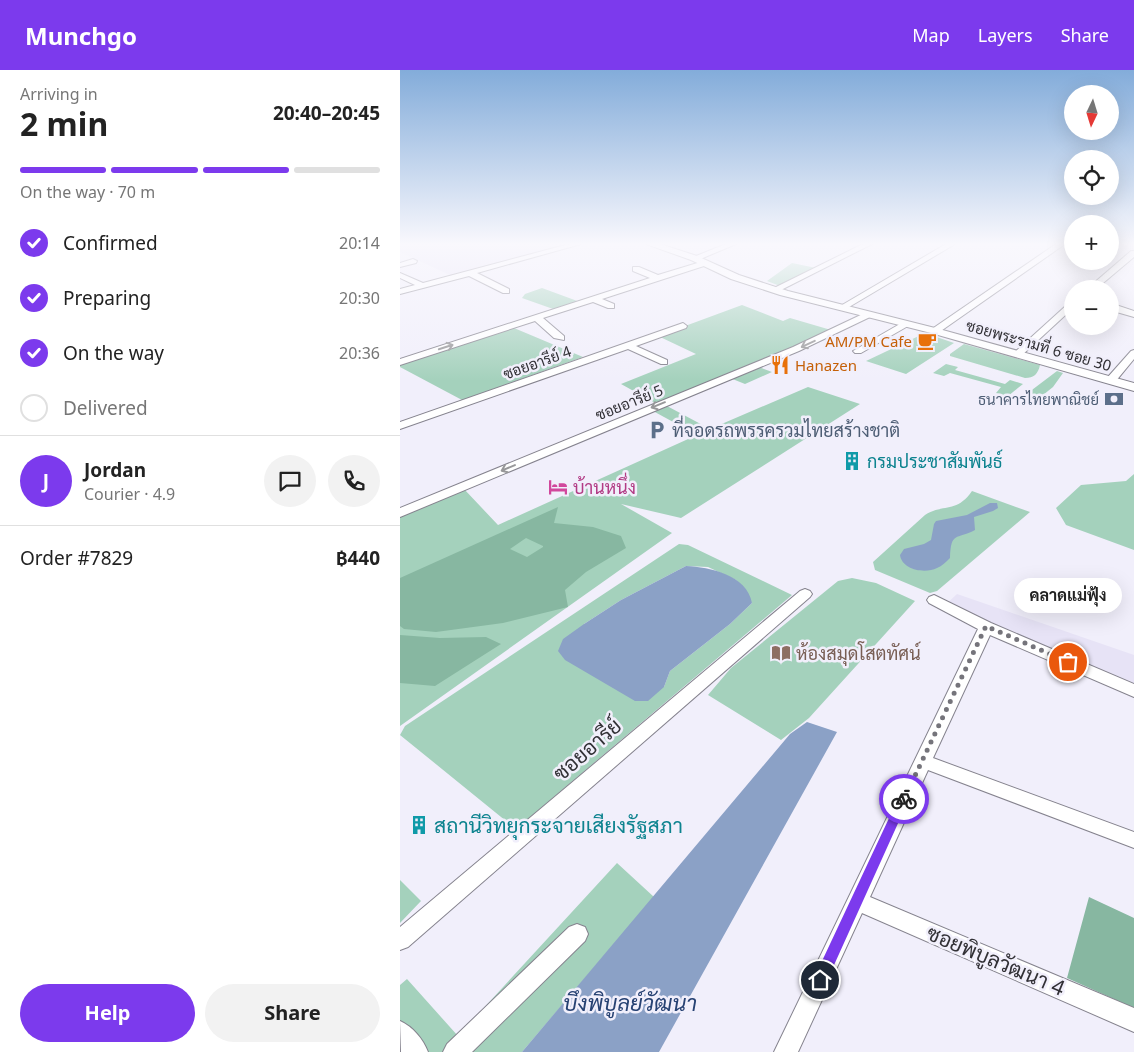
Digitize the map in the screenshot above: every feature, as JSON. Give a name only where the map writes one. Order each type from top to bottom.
[{"type":"street","points":[[400,362],[622,290]]},
{"type":"street","points":[[642,290],[647,292]]},
{"type":"street","name":"ซอยพระรามที่ 6 ซอย 30","points":[[774,290],[935,331],[1134,387]]},
{"type":"street","points":[[841,308],[872,290]]},
{"type":"street","points":[[935,331],[995,290]]},
{"type":"street","points":[[594,299],[610,306]]},
{"type":"street","points":[[1119,310],[1134,314]]},
{"type":"street","points":[[1018,354],[1064,311]]},
{"type":"street","name":"ซอยอารีย์ 5","points":[[400,513],[796,349],[867,315]]},
{"type":"street","points":[[537,318],[547,326],[550,333],[561,338]]},
{"type":"street","points":[[858,351],[905,324]]},
{"type":"street","name":"ซอยอารีย์ 4","points":[[400,426],[683,326]]},
{"type":"street","points":[[627,345],[664,362]]},
{"type":"street","points":[[1111,380],[1134,352]]},
{"type":"street","name":"ซอยอารีย์","points":[[400,940],[805,594]]},
{"type":"street","points":[[934,600],[986,626],[1134,691]]},
{"type":"street","points":[[786,1052],[986,626]]},
{"type":"street","points":[[922,761],[1134,840]]},
{"type":"street","name":"ซอยพิบูลวัฒนา 4","points":[[857,901],[1134,1020]]},
{"type":"street","points":[[455,1052],[577,934]]},
{"type":"street","points":[[400,1033],[416,1052]]},
{"type":"shaded area","points":[[957,594],[1134,655],[1134,692],[943,607]]},
{"type":"green space","points":[[537,290],[547,290],[580,302],[556,310],[522,298],[525,294]]},
{"type":"green space","points":[[742,305],[783,321],[790,318],[831,330],[808,342],[657,404],[621,384],[696,354],[658,336]]},
{"type":"green space","points":[[514,328],[583,357],[462,400],[400,367],[400,364]]},
{"type":"green space","points":[[925,333],[954,343],[906,374],[866,361]]},
{"type":"green space","points":[[964,344],[1040,365],[1037,373],[1025,378],[950,356],[950,354]]},
{"type":"green space","points":[[946,364],[958,367],[955,370],[1005,384],[1010,380],[1023,384],[1008,396],[996,393],[1001,387],[950,373],[944,376],[933,373]]},
{"type":"green space","points":[[759,367],[772,372],[745,384],[730,378]]},
{"type":"green space","points":[[1057,371],[1063,373],[1053,387],[1033,403],[1021,401],[1020,399]]},
{"type":"green space","points":[[808,387],[860,404],[681,518],[621,504],[672,533],[400,726],[400,517],[464,489],[498,525],[697,435],[653,411],[667,406],[710,429]]},
{"type":"green space","points":[[1134,474],[1134,550],[1066,525],[1056,508],[1081,485],[1126,481]]},
{"type":"green space","points":[[972,491],[1030,512],[937,591],[930,593],[875,570],[873,562],[925,515],[938,509],[961,503]]},
{"type":"green space","points":[[558,507],[554,523],[593,527],[621,536],[626,548],[586,572],[565,590],[568,607],[503,623],[436,632],[404,629],[400,626],[400,578]],"holes":[[[526,538],[543,546],[527,557],[510,549]]]},
{"type":"green space","points":[[679,544],[688,545],[792,595],[516,829],[400,735],[405,726]],"holes":[[[686,566],[708,567],[736,580],[752,603],[730,624],[670,671],[664,687],[584,624],[621,600]]]},
{"type":"green space","points":[[852,578],[876,583],[915,601],[809,718],[781,740],[708,695],[731,668],[838,581]]},
{"type":"green space","points":[[400,635],[440,638],[486,637],[501,644],[435,686],[400,683]]},
{"type":"green space","points":[[617,863],[654,897],[522,1052],[400,1052],[400,985],[407,979],[458,1036]]},
{"type":"green space","points":[[400,880],[421,901],[400,923]]},
{"type":"green space","points":[[1089,897],[1134,918],[1134,1008],[1067,978]]},
{"type":"water","points":[[990,503],[997,503],[998,508],[974,517],[975,530],[953,540],[950,558],[941,566],[926,571],[909,567],[902,560],[900,555],[904,549],[924,544],[931,540],[936,521],[967,515]]},
{"type":"water","points":[[686,566],[706,568],[735,579],[749,593],[752,603],[730,624],[670,671],[664,687],[648,701],[635,701],[565,660],[558,651],[563,639],[584,624],[621,600]]},
{"type":"water","name":"บึงพิบูลย์วัฒนา","points":[[807,722],[837,732],[659,1052],[522,1052],[790,734]]},
{"type":"way so far","points":[[904,799],[986,626],[1068,662]]},
{"type":"place","name":"AM/PM Cafe","points":[[927,341]]},
{"type":"place","name":"Hanazen","points":[[780,365]]},
{"type":"place","name":"ธนาคารไทยพาณิชย์","points":[[1114,399]]},
{"type":"place","name":"ที่จอดรถพรรครวมไทยสร้างชาติ","points":[[657,430]]},
{"type":"place","name":"กรมประชาสัมพันธ์","points":[[852,461]]},
{"type":"place","name":"บ้านหนึ่ง","points":[[558,487]]},
{"type":"place","name":"ห้องสมุดโสตทัศน์","points":[[781,653]]},
{"type":"place","name":"คลาดแม่ฟุ้ง","points":[[1068,662]]},
{"type":"place","name":"สถานีวิทยุกระจายเสียงรัฐสภา","points":[[419,825]]},
{"type":"route","points":[[820,980],[904,799]]}]
